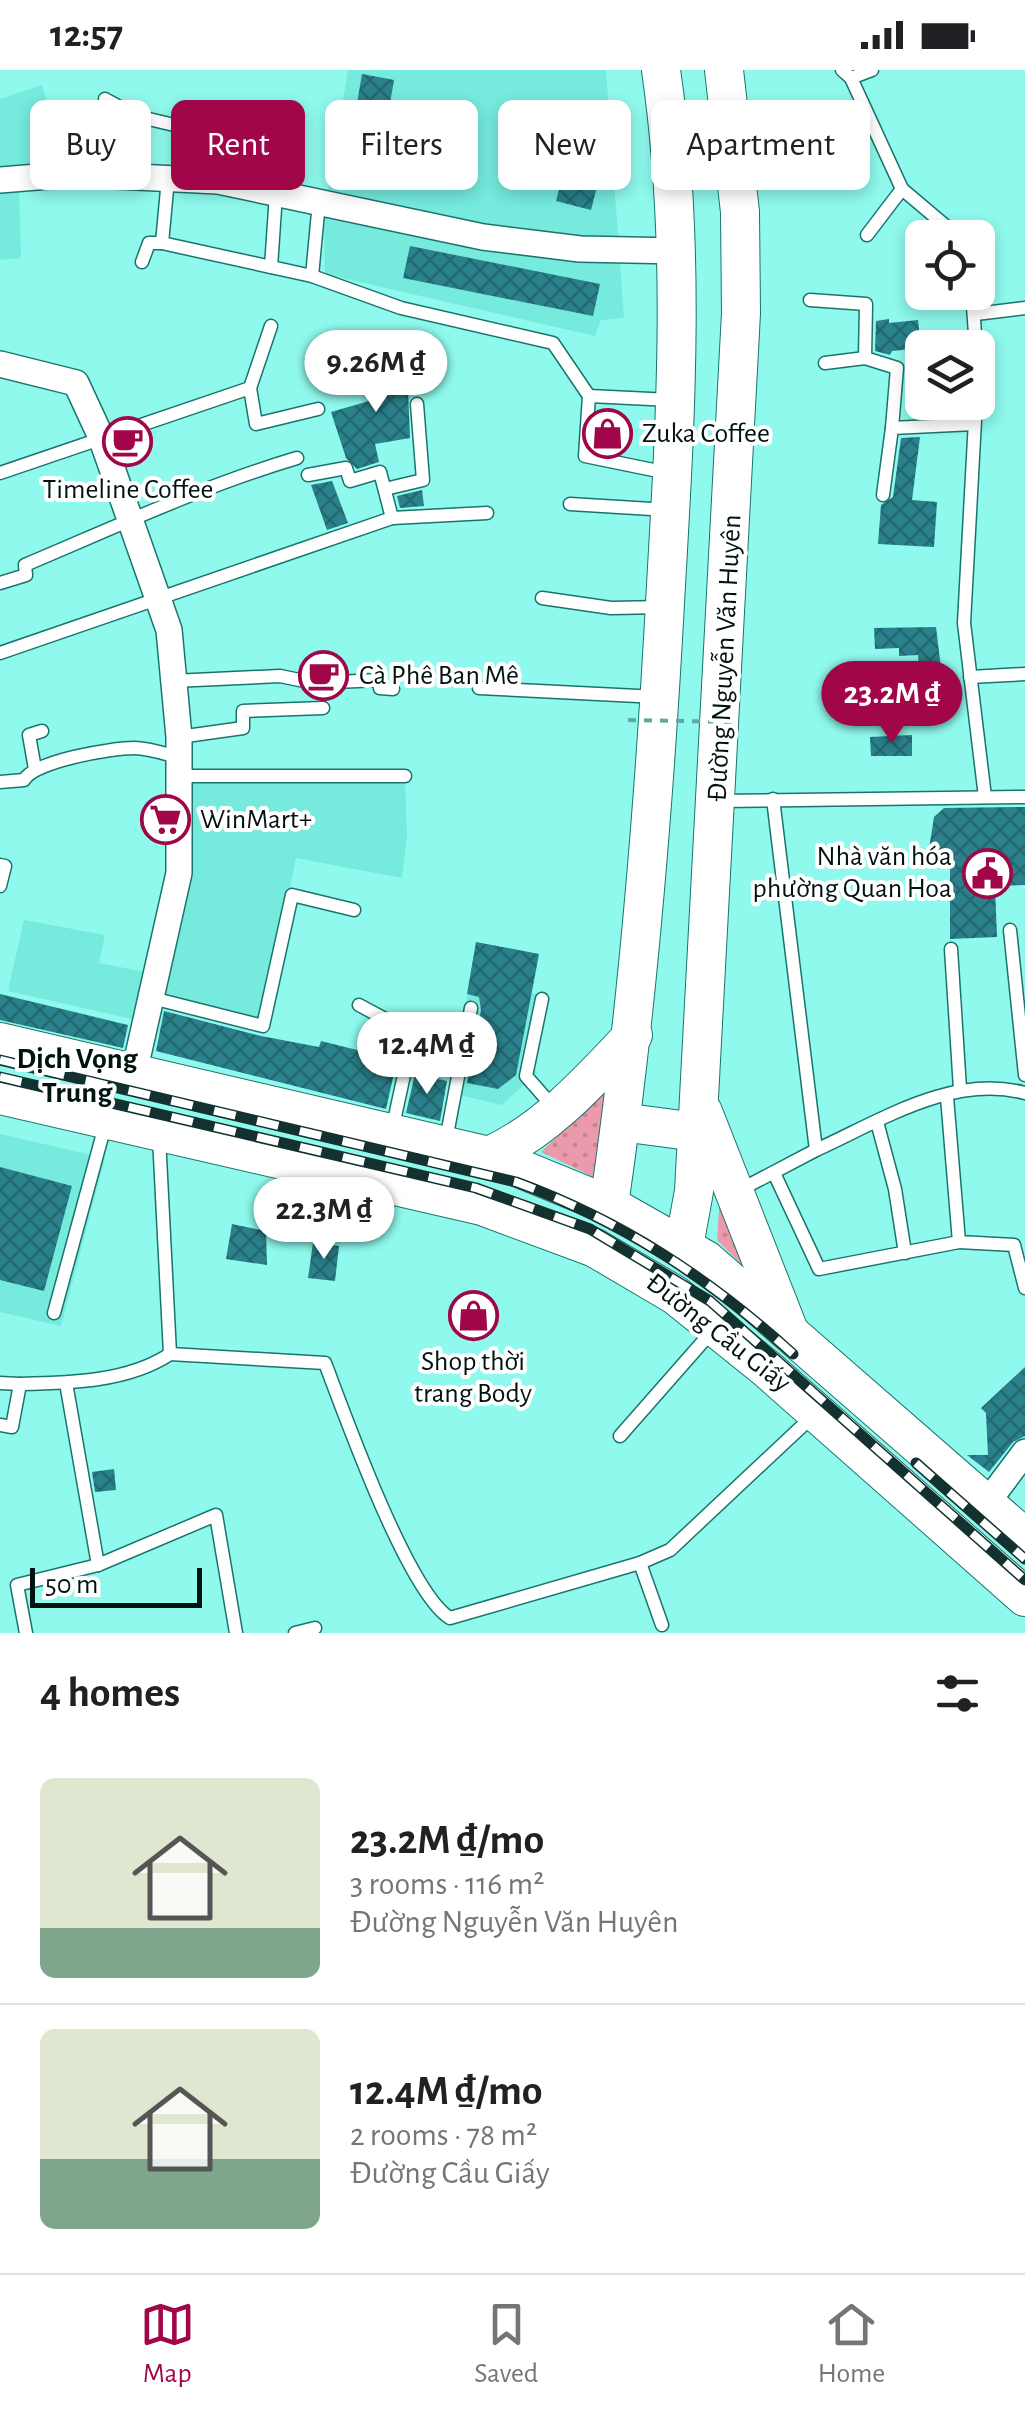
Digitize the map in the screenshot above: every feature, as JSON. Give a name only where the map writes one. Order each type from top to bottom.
[{"type":"main road","points":[[608,1205],[633,1035],[660,697],[671,492],[679,252],[662,70]]},
{"type":"main road","name":"Đường Nguyễn Văn Huyên","points":[[684,1246],[694,1191],[742,313],[740,212],[724,70]]},
{"type":"main road","points":[[489,1156],[508,1147],[556,1110],[633,1035]]},
{"type":"main road","name":"Đường Cầu Giấy","points":[[0,1042],[489,1156],[608,1205],[684,1246],[1025,1538]]},
{"type":"main road","name":"Đường Cầu Giấy","points":[[0,1095],[420,1190],[549,1228],[636,1270],[716,1327],[817,1412],[1025,1598]]},
{"type":"main road","points":[[228,1148],[239,1097]]},
{"type":"main road","points":[[621,1122],[698,1116],[734,1193],[790,1335]]},
{"type":"street","points":[[0,180],[74,174],[171,176]]},
{"type":"street","points":[[258,190],[483,237],[580,248],[679,252]]},
{"type":"street","points":[[0,364],[76,383],[101,437],[169,630],[180,757],[179,873],[134,1073]]},
{"type":"street","points":[[986,1504],[1025,1452]]},
{"type":"lane","points":[[872,70],[846,74],[902,190],[938,220]]},
{"type":"lane","points":[[104,99],[136,116],[171,124]]},
{"type":"lane","points":[[162,243],[168,176]]},
{"type":"lane","points":[[867,234],[902,190]]},
{"type":"lane","points":[[271,267],[276,194]]},
{"type":"lane","points":[[312,276],[319,202]]},
{"type":"lane","points":[[142,262],[149,243],[162,243],[312,276],[401,308],[553,343],[589,396],[586,456],[671,492]]},
{"type":"lane","points":[[810,300],[866,304],[865,358]]},
{"type":"lane","points":[[976,314],[1025,308]]},
{"type":"lane","points":[[975,310],[976,330]]},
{"type":"lane","points":[[270,326],[250,388],[256,424],[318,409]]},
{"type":"lane","points":[[825,363],[865,358],[897,368],[883,495]]},
{"type":"lane","points":[[0,473],[250,388]]},
{"type":"lane","points":[[589,396],[675,400]]},
{"type":"lane","points":[[385,489],[423,480],[418,404]]},
{"type":"lane","points":[[974,420],[964,623],[986,797]]},
{"type":"lane","points":[[892,428],[974,424]]},
{"type":"lane","points":[[0,584],[26,575],[26,565],[130,518],[237,476],[296,458]]},
{"type":"lane","points":[[308,475],[346,468],[350,481],[380,472],[392,518]]},
{"type":"lane","points":[[570,504],[671,492]]},
{"type":"lane","points":[[0,653],[392,518],[487,513]]},
{"type":"lane","points":[[542,598],[611,608],[665,606]]},
{"type":"lane","points":[[970,677],[1025,674]]},
{"type":"lane","points":[[174,681],[280,676],[314,683],[379,680],[380,688],[394,689]]},
{"type":"lane","points":[[180,757],[243,728],[244,711],[319,708],[314,683]]},
{"type":"lane","points":[[479,688],[660,697]]},
{"type":"lane","points":[[35,769],[30,735],[42,731]]},
{"type":"lane","points":[[0,782],[24,780],[35,769],[132,748],[180,757],[405,776]]},
{"type":"lane","points":[[716,801],[1025,797]]},
{"type":"lane","points":[[773,799],[816,1150]]},
{"type":"lane","points":[[0,865],[5,866],[0,886]]},
{"type":"lane","points":[[152,998],[263,1026],[292,896],[354,910]]},
{"type":"lane","points":[[1010,930],[1025,1075]]},
{"type":"lane","points":[[951,949],[960,1088]]},
{"type":"lane","points":[[542,999],[526,1076],[556,1110]]},
{"type":"lane","points":[[359,1005],[413,1034],[391,1132]]},
{"type":"lane","points":[[445,1147],[471,1008]]},
{"type":"lane","points":[[734,1193],[916,1103],[946,1097],[960,1088],[996,1086],[1025,1093]]},
{"type":"lane","points":[[946,1097],[959,1242]]},
{"type":"lane","points":[[54,1313],[107,1120]]},
{"type":"lane","points":[[878,1122],[895,1189],[905,1252]]},
{"type":"lane","points":[[160,1132],[170,1354]]},
{"type":"lane","points":[[774,1173],[819,1269],[959,1242],[1014,1245],[1025,1288]]},
{"type":"lane","points":[[620,1436],[716,1327]]},
{"type":"lane","points":[[0,1383],[66,1383],[149,1368],[170,1354],[325,1363],[405,1554],[451,1626],[670,1550],[817,1412]]},
{"type":"lane","points":[[66,1383],[98,1565]]},
{"type":"lane","points":[[6,1426],[20,1384]]},
{"type":"lane","points":[[26,1633],[17,1585],[98,1565],[216,1515],[236,1633]]},
{"type":"lane","points":[[640,1563],[662,1625]]},
{"type":"lane","points":[[295,1633],[315,1628]]},
{"type":"path","points":[[628,720],[740,722]]},
{"type":"shaded area","points":[[348,70],[606,70],[608,100],[498,100],[498,190],[615,190],[624,318],[601,320],[595,336],[325,274],[324,214],[328,190],[478,190],[478,100],[343,100]]},
{"type":"shaded area","points":[[42,85],[46,100],[30,100],[30,169],[0,172],[0,99]]},
{"type":"shaded area","points":[[19,188],[21,258],[0,260],[0,190]]},
{"type":"shaded area","points":[[405,780],[407,836],[402,878],[296,858],[262,1025],[156,998],[184,781]]},
{"type":"shaded area","points":[[24,920],[105,935],[99,963],[150,973],[141,1021],[8,991]]},
{"type":"shaded area","points":[[476,942],[539,954],[532,993],[545,996],[531,1070],[538,1072],[502,1105],[451,1093]]},
{"type":"shaded area","points":[[605,1089],[594,1177],[541,1152]]},
{"type":"shaded area","points":[[0,1134],[105,1158],[61,1326],[0,1312]]},
{"type":"shaded area","points":[[720,1195],[755,1278],[717,1240]]},
{"type":"building","points":[[362,74],[394,80],[391,100],[358,100]]},
{"type":"building","points":[[559,190],[596,190],[591,210],[556,201]]},
{"type":"building","points":[[410,246],[600,284],[593,316],[403,278]]},
{"type":"building","points":[[918,320],[919,330],[905,330],[905,350],[892,351],[890,355],[875,351],[876,321]]},
{"type":"building","points":[[407,363],[410,438],[375,444],[379,462],[357,469],[346,458],[331,412],[369,401],[361,366]]},
{"type":"building","points":[[920,437],[912,500],[937,502],[934,547],[878,544],[881,505],[893,497],[901,438]]},
{"type":"building","points":[[332,481],[348,523],[327,530],[311,485]]},
{"type":"building","points":[[422,490],[424,506],[400,508],[397,496]]},
{"type":"building","points":[[936,627],[943,684],[920,686],[918,655],[899,656],[899,648],[875,649],[874,628]]},
{"type":"building","points":[[912,735],[912,756],[871,756],[870,737]]},
{"type":"building","name":"Nhà văn hóa phường Quan Hoa","points":[[1025,807],[1025,885],[995,886],[997,937],[950,939],[950,861],[932,858],[929,849],[934,817],[944,808]]},
{"type":"building","points":[[476,942],[539,954],[516,1075],[498,1089],[467,1083],[481,1010],[479,997],[467,994]]},
{"type":"building","points":[[0,994],[128,1025],[123,1048],[0,1020]]},
{"type":"building","points":[[164,1011],[261,1036],[319,1047],[321,1041],[397,1060],[386,1109],[156,1051]]},
{"type":"building","points":[[415,1074],[447,1081],[440,1121],[406,1113]]},
{"type":"building","points":[[0,1167],[72,1186],[44,1291],[0,1280]]},
{"type":"building","points":[[232,1224],[266,1231],[267,1265],[226,1259]]},
{"type":"building","points":[[313,1243],[339,1246],[335,1281],[308,1278]]},
{"type":"building","points":[[1025,1367],[1025,1436],[1013,1442],[989,1472],[967,1455],[988,1455],[986,1413],[981,1408]]},
{"type":"building","points":[[114,1469],[116,1490],[95,1492],[92,1472]]},
{"type":"railway","points":[[0,1060],[516,1182],[592,1215],[663,1254],[793,1354]]},
{"type":"railway","points":[[0,1077],[476,1188],[590,1229],[710,1301],[1025,1580]]},
{"type":"railway","points":[[916,1463],[1025,1559]]},
{"type":"place","name":"Zuka Coffee","points":[[607,434]]},
{"type":"place","name":"Timeline Coffee","points":[[128,442]]},
{"type":"place","name":"Cà Phê Ban Mê","points":[[324,676]]},
{"type":"place","name":"WinMart+","points":[[165,820]]},
{"type":"place","name":"Nhà văn hóa phường Quan Hoa","points":[[987,873]]},
{"type":"place","name":"Shop thời trang Body","points":[[473,1315]]},
{"type":"district","name":"Dịch Vọng Trung","points":[[77,1076]]}]
